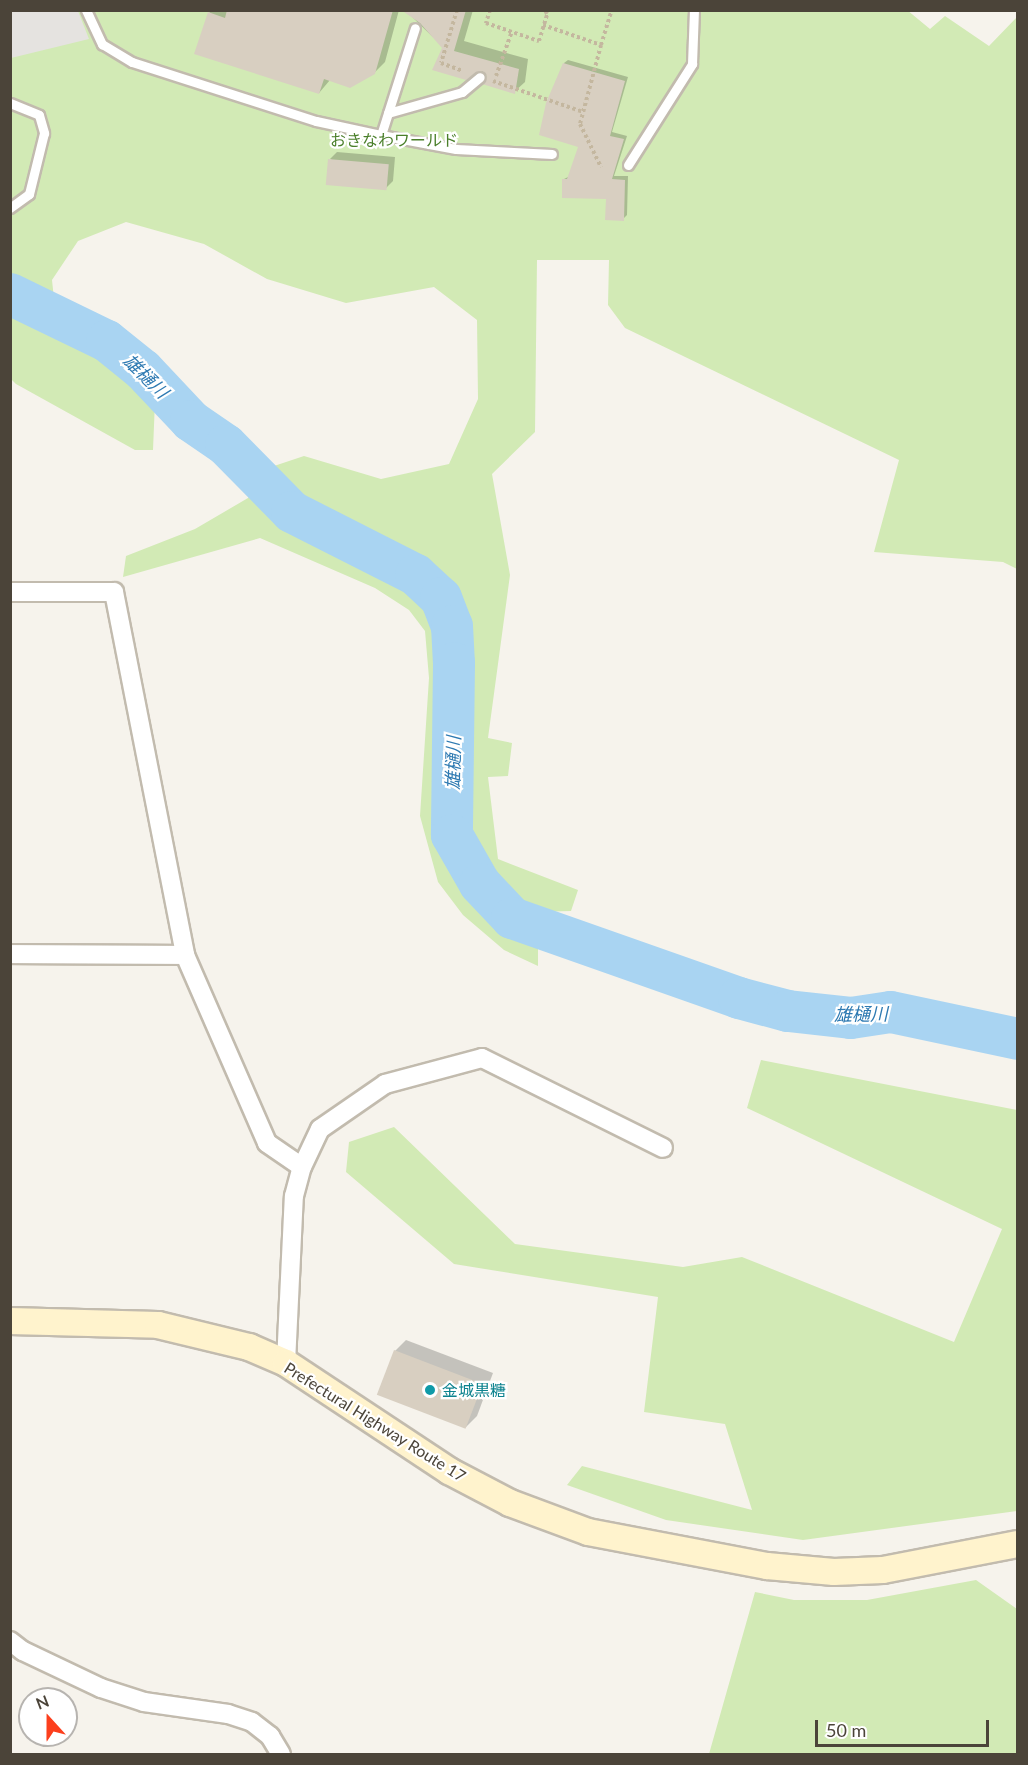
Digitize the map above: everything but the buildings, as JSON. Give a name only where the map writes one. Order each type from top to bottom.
[{"type":"main road","name":"Prefectural Highway Route 17","points":[[10,1321],[158,1325],[249,1347],[286,1364],[449,1471],[510,1503],[588,1532],[767,1566],[834,1572],[883,1570],[1017,1544]]},
{"type":"street","points":[[10,592],[114,592],[185,955],[267,1143],[302,1167]]},
{"type":"street","points":[[10,954],[185,955]]},
{"type":"street","points":[[286,1364],[294,1196],[302,1167],[320,1129],[385,1084],[482,1058],[663,1148]]},
{"type":"street","points":[[10,1641],[23,1651],[101,1688],[144,1702],[228,1714],[252,1722],[270,1736],[280,1755]]},
{"type":"lane","points":[[86,10],[102,44],[132,62],[316,121],[456,149],[552,154]]},
{"type":"lane","points":[[628,165],[692,64],[694,10]]},
{"type":"lane","points":[[381,135],[415,28]]},
{"type":"lane","points":[[388,113],[462,92],[480,77]]},
{"type":"lane","points":[[10,102],[39,115],[44,134],[29,194],[10,208]]},
{"type":"path","points":[[490,10],[486,23],[538,41],[545,10]]},
{"type":"path","points":[[601,167],[580,124],[612,10]]},
{"type":"path","points":[[543,25],[601,45]]},
{"type":"path","points":[[494,81],[512,31]]},
{"type":"green space","name":"おきなわワールド","points":[[907,10],[930,29],[945,16],[989,46],[1017,17],[1017,569],[1003,562],[874,552],[899,460],[625,328],[608,305],[609,260],[537,260],[535,432],[492,474],[510,575],[488,738],[512,743],[508,776],[488,777],[498,859],[578,890],[571,911],[535,912],[468,880],[476,907],[538,946],[538,966],[504,950],[463,915],[438,882],[420,816],[429,678],[425,631],[409,610],[375,588],[260,538],[123,577],[126,556],[195,529],[248,498],[268,468],[304,456],[381,479],[449,464],[478,399],[477,320],[434,287],[346,303],[267,279],[204,244],[126,222],[78,241],[52,280],[54,299],[109,320],[155,401],[153,450],[135,450],[16,384],[11,379],[11,11]]},
{"type":"green space","points":[[761,1060],[1017,1110],[1017,1511],[803,1540],[666,1520],[567,1485],[582,1466],[752,1510],[725,1424],[644,1412],[658,1297],[454,1264],[346,1172],[349,1142],[394,1127],[515,1244],[683,1267],[742,1257],[954,1342],[1002,1229],[747,1108]]},
{"type":"green space","points":[[976,1580],[1017,1609],[1017,1754],[709,1754],[755,1592],[794,1600],[867,1600]]},
{"type":"shaded area","points":[[10,11],[78,11],[89,39],[11,58]]},
{"type":"waterway","name":"雄樋川","points":[[10,294],[107,341],[143,370],[191,421],[226,445],[292,512],[416,575],[441,598],[452,626],[454,663],[452,835],[480,884],[512,918],[739,998],[788,1011],[851,1018],[891,1012],[1018,1039]]},
{"type":"place","name":"金城黒糖","points":[[430,1390]]}]
